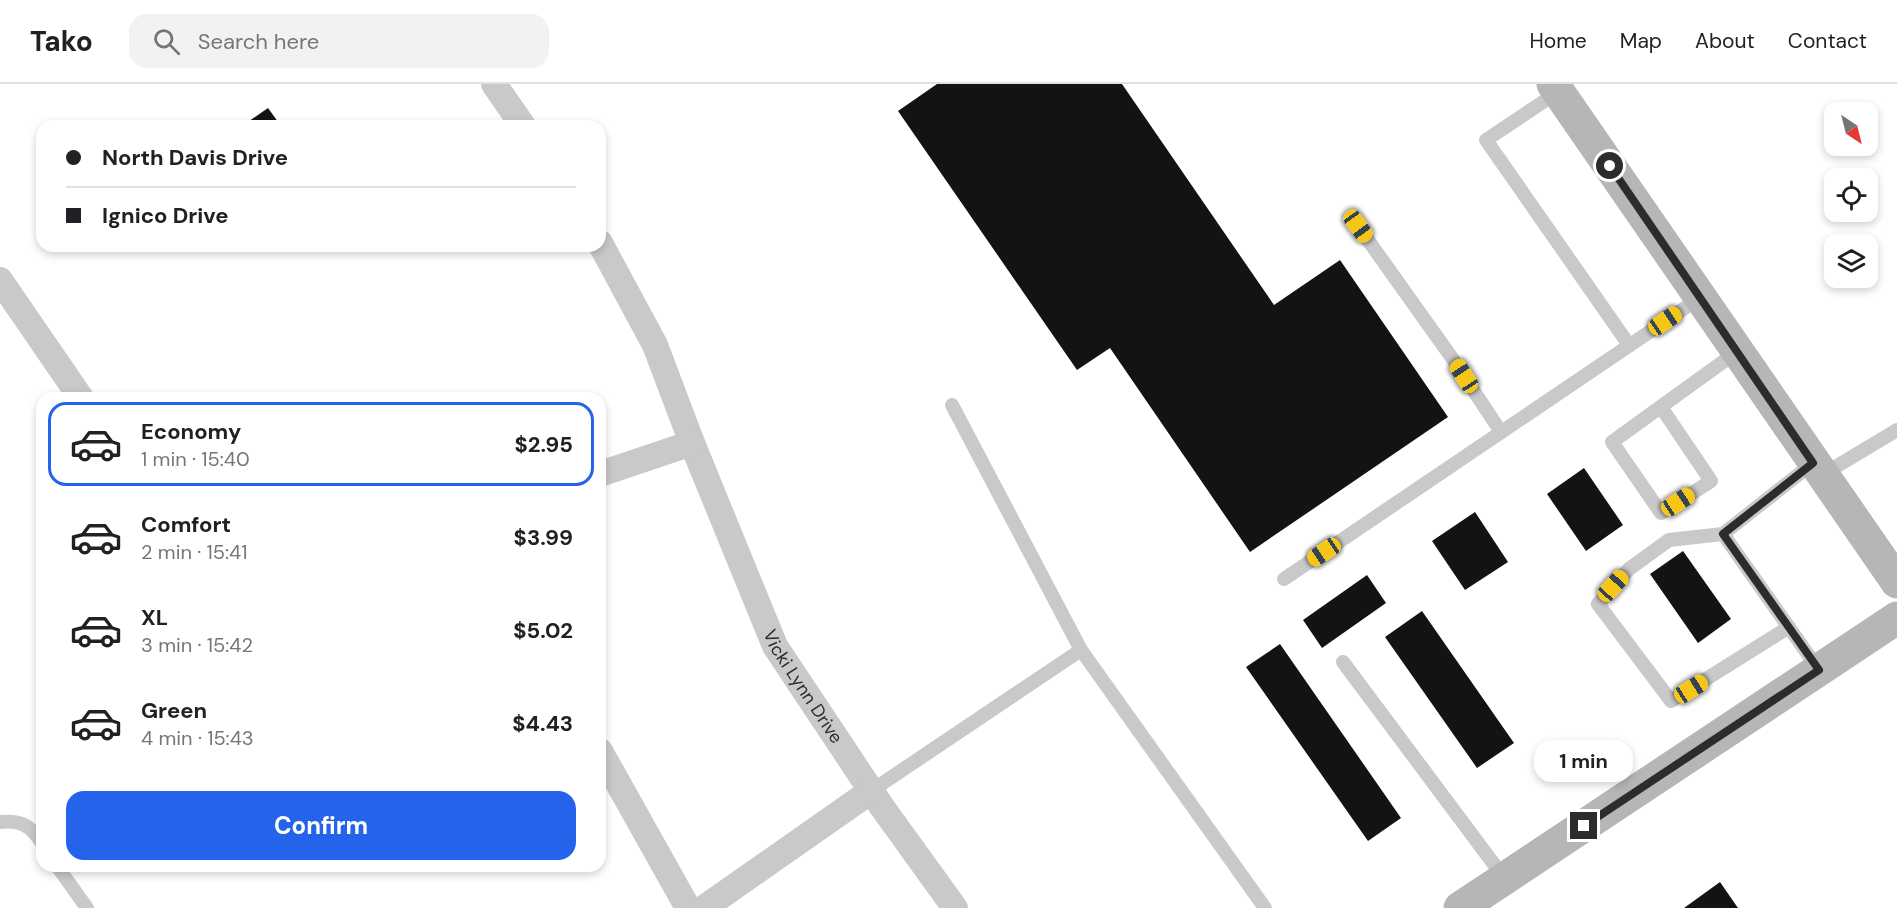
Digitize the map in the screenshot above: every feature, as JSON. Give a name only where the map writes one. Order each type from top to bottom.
[{"type":"main road","points":[[1556,88],[1897,582]]},
{"type":"main road","points":[[1460,908],[1897,618]]},
{"type":"street","points":[[494,84],[519,120]]},
{"type":"street","name":"Vicki Lynn Drive","points":[[605,252],[655,345],[692,443],[775,646],[872,791],[955,908]]},
{"type":"street","points":[[0,280],[77,392]]},
{"type":"street","points":[[606,472],[692,443]]},
{"type":"street","points":[[606,762],[688,908]]},
{"type":"street","points":[[704,908],[872,791]]},
{"type":"lane","points":[[1556,88],[1486,140],[1629,345]]},
{"type":"lane","points":[[1358,226],[1446,349],[1501,432]]},
{"type":"lane","points":[[1284,579],[1701,297]]},
{"type":"lane","points":[[1661,407],[1712,481],[1661,513],[1612,442],[1738,351]]},
{"type":"lane","points":[[952,405],[1082,650],[1265,908]]},
{"type":"lane","points":[[1789,627],[1671,701],[1598,604],[1629,569],[1669,540],[1723,534],[1817,469],[1897,430]]},
{"type":"lane","points":[[1723,534],[1819,670]]},
{"type":"lane","points":[[872,791],[1082,650]]},
{"type":"lane","points":[[1343,662],[1504,879]]},
{"type":"lane","points":[[0,822],[18,820],[32,829],[36,835]]},
{"type":"lane","points":[[61,872],[87,908]]},
{"type":"building","points":[[937,84],[1122,84],[1274,305],[1340,260],[1448,417],[1250,552],[1110,348],[1077,370],[898,111]]},
{"type":"building","points":[[268,108],[277,120],[251,120]]},
{"type":"building","points":[[1584,468],[1623,525],[1586,551],[1547,494]]},
{"type":"building","points":[[1475,512],[1508,562],[1465,590],[1432,541]]},
{"type":"building","points":[[1683,551],[1731,619],[1698,643],[1650,574]]},
{"type":"building","points":[[1367,575],[1386,603],[1322,648],[1303,620]]},
{"type":"building","points":[[1422,611],[1514,743],[1477,768],[1385,637]]},
{"type":"building","points":[[1280,644],[1401,818],[1368,841],[1246,667]]},
{"type":"building","points":[[1720,882],[1738,908],[1684,908]]},
{"type":"route","points":[[1584,826],[1819,670],[1723,534],[1813,463],[1610,166]]}]
